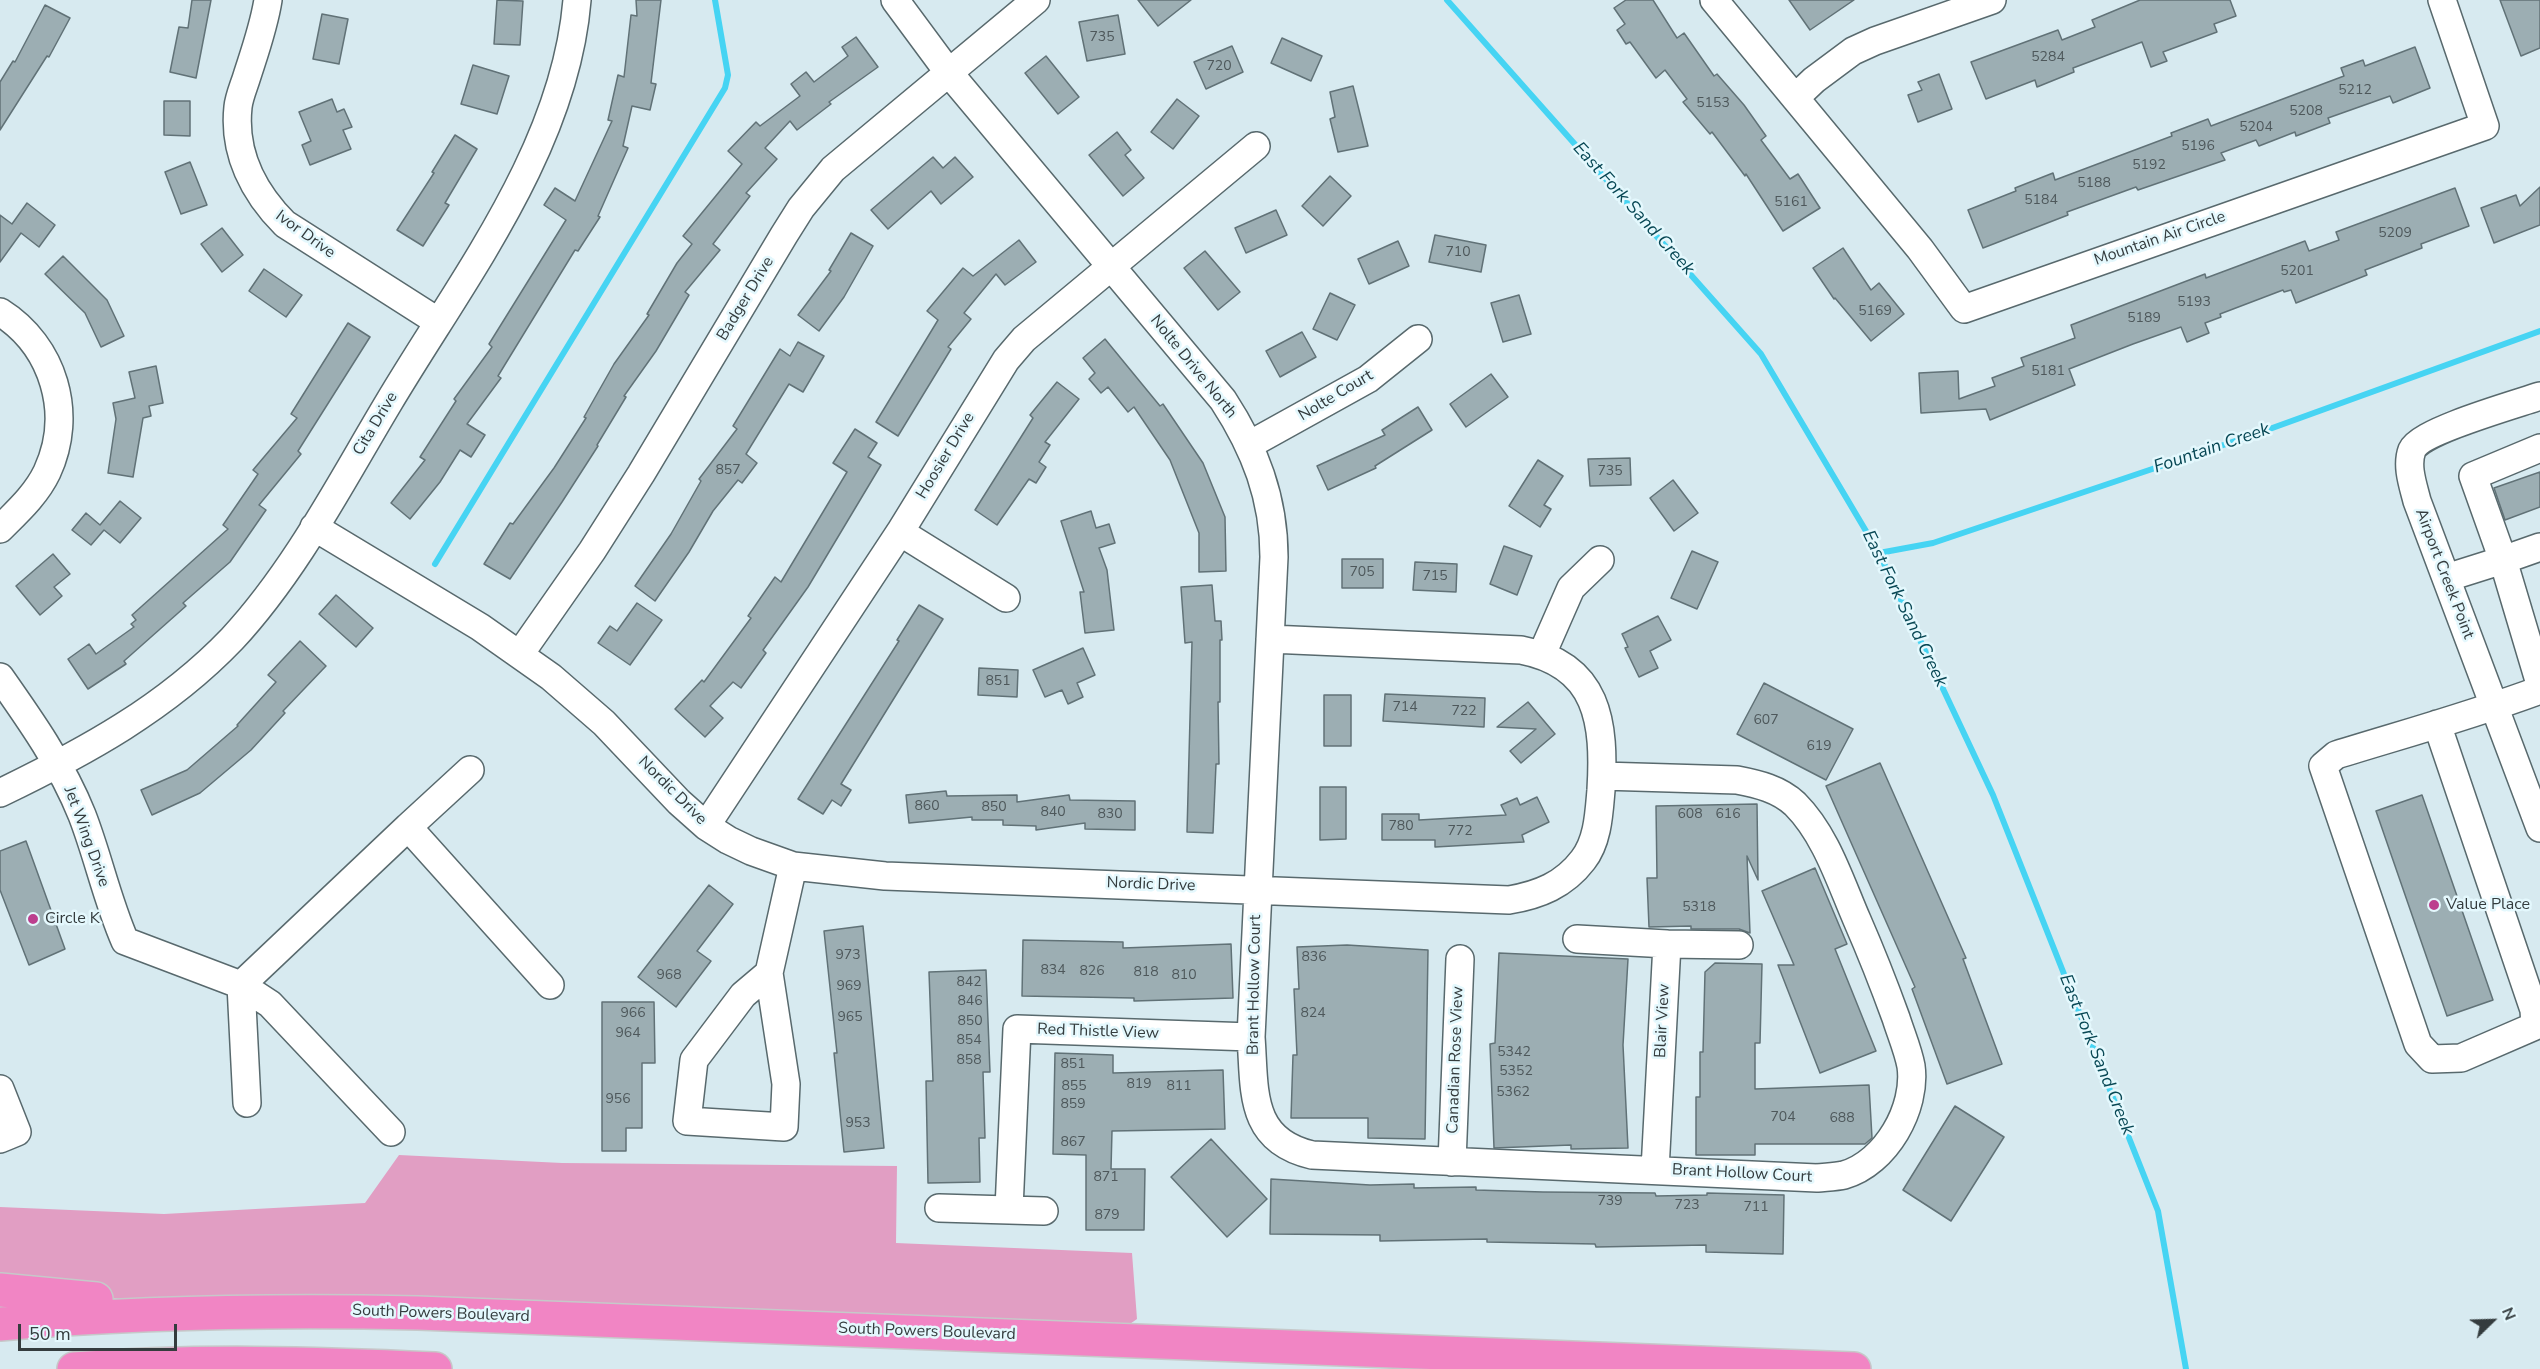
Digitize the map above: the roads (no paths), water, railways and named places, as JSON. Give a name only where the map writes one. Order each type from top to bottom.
[{"type":"highway","points":[[0,1290],[40,1295],[272,1310]]},
{"type":"highway","name":"South Powers Boulevard","points":[[0,1323],[85,1316],[272,1310],[558,1318],[1854,1369]]},
{"type":"highway","points":[[74,1369],[193,1364],[303,1364],[435,1369]]},
{"type":"highway","points":[[243,1369],[303,1364]]},
{"type":"street","name":"Ivor Drive","points":[[268,0],[238,107],[239,148],[255,188],[266,206],[285,224],[437,321]]},
{"type":"street","name":"Cita Drive","points":[[0,793],[59,765],[116,733],[184,684],[231,639],[251,616],[314,527],[437,321],[501,221],[538,144],[566,64],[577,0]]},
{"type":"street","name":"Nolte Drive North","points":[[895,0],[949,73],[1222,400],[1250,445],[1262,475],[1274,531],[1257,889]]},
{"type":"street","name":"Badger Drive","points":[[520,654],[592,551],[801,208],[841,161],[1036,0]]},
{"type":"street","name":"Mountain Air Circle","points":[[1714,0],[1920,249],[1964,309],[2485,126],[2442,0]]},
{"type":"street","points":[[1795,98],[1853,51],[1875,41],[1992,0]]},
{"type":"street","name":"Hoosier Drive","points":[[706,826],[900,532],[1006,360],[1024,339],[1256,146]]},
{"type":"street","points":[[0,312],[16,322],[34,342],[56,386],[60,409],[59,432],[47,472],[36,492],[0,529]]},
{"type":"street","name":"Nolte Court","points":[[1250,445],[1368,379],[1418,339]]},
{"type":"street","name":"Airport Creek Point","points":[[2540,396],[2443,429],[2422,440],[2412,449],[2410,470],[2417,501],[2540,828]]},
{"type":"street","points":[[2540,448],[2473,476],[2503,560],[2540,684]]},
{"type":"street","name":"Nordic Drive","points":[[314,527],[470,621],[520,654],[577,698],[636,755],[679,802],[706,826],[751,851],[794,866],[885,876],[1509,900],[1533,896],[1569,876],[1584,859],[1593,839],[1599,816],[1602,731],[1588,693],[1562,665],[1542,654],[1521,650],[1270,639]]},
{"type":"street","points":[[900,532],[1006,598]]},
{"type":"street","points":[[2446,578],[2540,547]]},
{"type":"street","points":[[1542,654],[1571,588],[1600,560]]},
{"type":"street","name":"Jet Wing Drive","points":[[0,677],[59,765],[82,815],[110,908],[125,941],[241,985]]},
{"type":"street","points":[[2437,724],[2534,1010],[2535,1026],[2461,1058],[2433,1059],[2418,1044],[2323,766],[2336,755],[2437,724],[2494,707],[2540,690]]},
{"type":"street","points":[[247,1103],[241,985],[470,770]]},
{"type":"street","name":"Brant Hollow Court","points":[[1257,889],[1251,1037],[1256,1103],[1263,1121],[1275,1137],[1292,1150],[1312,1155],[1816,1178],[1844,1175],[1863,1166],[1880,1152],[1895,1132],[1906,1108],[1911,1087],[1911,1067],[1877,964],[1822,842],[1807,818],[1793,802],[1775,790],[1757,783],[1737,780],[1602,776]]},
{"type":"street","points":[[408,827],[550,985]]},
{"type":"street","points":[[769,973],[743,995],[694,1060],[687,1121],[784,1127],[786,1084],[769,973],[794,866]]},
{"type":"street","points":[[1577,939],[1739,945]]},
{"type":"street","name":"Blair View","points":[[1654,1170],[1667,944]]},
{"type":"street","name":"Canadian Rose View","points":[[1452,1162],[1460,959]]},
{"type":"street","points":[[241,985],[270,1004],[391,1132]]},
{"type":"street","name":"Red Thistle View","points":[[1009,1209],[1017,1029],[1251,1037]]},
{"type":"street","points":[[0,1089],[17,1132],[0,1139]]},
{"type":"street","points":[[939,1208],[1044,1210]]},
{"type":"waterway","points":[[435,564],[725,88],[728,75],[715,0]]},
{"type":"waterway","name":"East Fork Sand Creek","points":[[1447,0],[1761,354],[1879,553],[1993,795],[2158,1211],[2186,1369]]},
{"type":"waterway","name":"Fountain Creek","points":[[1879,553],[1933,543],[2253,435],[2540,331]]},
{"type":"place","name":"Value Place","points":[[2434,905]]},
{"type":"place","name":"Circle K","points":[[33,919]]}]
